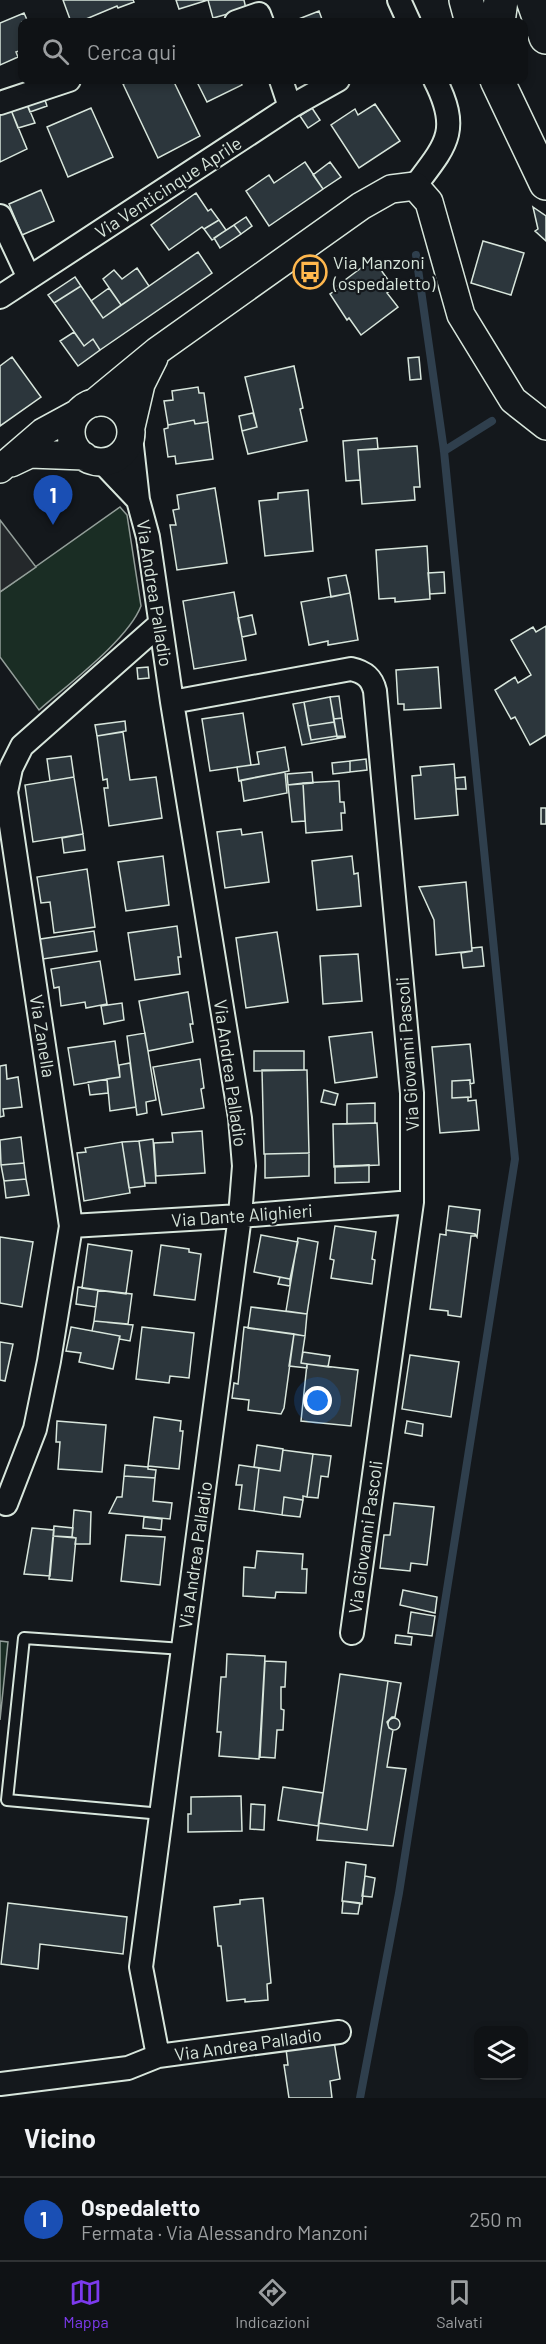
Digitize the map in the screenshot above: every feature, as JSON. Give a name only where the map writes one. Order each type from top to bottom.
[{"type":"main road","points":[[466,0],[471,18]]},
{"type":"main road","points":[[499,18],[501,0]]},
{"type":"main road","points":[[533,0],[546,37]]},
{"type":"main road","points":[[499,84],[546,183]]},
{"type":"street","points":[[399,0],[407,18]]},
{"type":"street","points":[[248,18],[259,14],[260,18]]},
{"type":"street","points":[[0,103],[57,84]]},
{"type":"street","points":[[282,84],[290,107]]},
{"type":"street","name":"Via Venticinque Aprile","points":[[0,297],[290,107],[331,84]]},
{"type":"street","points":[[93,459],[73,441],[73,422],[86,408],[157,351],[361,206],[391,189],[415,186],[445,145],[449,120],[437,84]]},
{"type":"street","points":[[415,186],[429,202],[460,315],[513,400],[546,426]]},
{"type":"street","points":[[0,216],[29,278]]},
{"type":"street","points":[[3,467],[30,454],[112,460],[121,455],[127,447],[141,384],[157,351]]},
{"type":"street","points":[[3,467],[43,432],[86,408],[112,404],[121,409],[127,417],[131,432]]},
{"type":"street","name":"Via Andrea Palladio","points":[[131,432],[138,500],[148,537],[172,702],[240,1118],[244,1166],[240,1216],[141,1967],[158,2056]]},
{"type":"street","name":"Via Andrea Palladio","points":[[93,459],[138,500]]},
{"type":"street","name":"Via Zanella","points":[[6,1504],[35,1429],[49,1361],[71,1226],[6,792],[11,768],[22,746],[160,624]]},
{"type":"street","name":"Via Giovanni Pascoli","points":[[172,702],[351,669],[364,673],[374,684],[412,1093],[412,1202],[352,1633]]},
{"type":"street","name":"Via Dante Alighieri","points":[[71,1226],[240,1216],[412,1202]]},
{"type":"street","name":"Via Andrea Palladio","points":[[0,2084],[128,2068],[158,2056],[339,2032]]},
{"type":"lane","name":"Via Andrea Palladio","points":[[162,1814],[7,1800],[24,1638],[183,1648]]},
{"type":"green space","points":[[120,507],[127,515],[141,606],[124,633],[39,710],[0,657],[0,592]]},
{"type":"green space","points":[[0,1641],[8,1642],[0,1720]]},
{"type":"shaded area","points":[[0,520],[36,567],[0,592]]},
{"type":"building","points":[[63,0],[133,0],[134,2],[118,8],[117,6],[88,18],[70,18]]},
{"type":"building","points":[[176,0],[208,0],[179,9]]},
{"type":"building","points":[[208,0],[244,0],[246,9],[213,18]]},
{"type":"building","points":[[319,11],[322,18],[301,18]]},
{"type":"building","points":[[24,13],[26,18],[18,18],[18,51],[16,52],[18,57],[0,65],[0,23]]},
{"type":"building","points":[[123,84],[175,84],[200,136],[158,158]]},
{"type":"building","points":[[198,84],[242,84],[242,85],[207,102]]},
{"type":"building","points":[[43,94],[47,106],[30,112],[25,100]]},
{"type":"building","points":[[27,104],[35,123],[18,128],[11,110]]},
{"type":"building","points":[[375,104],[400,141],[359,168],[331,125],[355,109],[358,115]]},
{"type":"building","points":[[91,108],[113,157],[68,177],[47,127]]},
{"type":"building","points":[[312,108],[320,120],[308,128],[300,116]]},
{"type":"building","points":[[11,110],[27,149],[0,162],[0,115]]},
{"type":"building","points":[[305,162],[323,189],[269,226],[246,191],[269,175],[274,183]]},
{"type":"building","points":[[330,162],[341,177],[323,189],[313,175]]},
{"type":"building","points":[[41,190],[54,221],[22,235],[9,204]]},
{"type":"building","points":[[196,193],[208,211],[211,209],[219,220],[204,229],[202,227],[169,250],[151,225]]},
{"type":"building","points":[[533,207],[546,216],[546,241],[535,231],[538,229]]},
{"type":"building","points":[[246,217],[252,226],[241,234],[234,225]]},
{"type":"building","points":[[219,220],[226,230],[212,240],[204,229]]},
{"type":"building","points":[[234,225],[241,234],[220,248],[214,238]]},
{"type":"building","points":[[483,241],[524,253],[511,295],[471,283]]},
{"type":"building","points":[[198,252],[212,273],[100,350],[93,339],[84,346],[54,303],[81,286],[103,318]]},
{"type":"building","points":[[373,259],[394,288],[387,293],[398,307],[361,335],[349,318],[347,320],[330,294]]},
{"type":"building","points":[[137,268],[149,286],[121,305],[103,279],[114,270],[122,279]]},
{"type":"building","points":[[75,277],[81,286],[54,303],[48,295]]},
{"type":"building","points":[[109,288],[121,305],[103,318],[91,301]]},
{"type":"building","points":[[74,332],[84,346],[93,339],[100,350],[78,366],[60,341]]},
{"type":"building","points":[[12,357],[41,397],[0,426],[0,366]]},
{"type":"building","points":[[419,357],[421,379],[410,380],[408,358]]},
{"type":"building","points":[[294,366],[307,441],[248,454],[242,431],[257,427],[245,377]]},
{"type":"building","points":[[198,387],[199,393],[204,393],[208,422],[195,424],[194,420],[168,425],[164,401],[173,400],[172,391]]},
{"type":"building","points":[[253,413],[257,427],[242,431],[239,416]]},
{"type":"building","points":[[194,420],[195,424],[208,422],[213,459],[176,464],[175,456],[168,457],[164,429],[168,428],[168,425]]},
{"type":"building","points":[[377,438],[378,449],[358,450],[360,480],[346,481],[343,441]]},
{"type":"building","points":[[417,446],[420,487],[414,487],[415,500],[362,504],[358,450]]},
{"type":"building","points":[[215,488],[227,563],[177,570],[170,525],[176,525],[173,510],[179,509],[177,495]]},
{"type":"building","points":[[308,490],[313,551],[265,556],[259,501],[278,499],[278,493]]},
{"type":"building","points":[[427,546],[430,599],[395,602],[395,598],[379,599],[376,550]]},
{"type":"building","points":[[444,572],[445,593],[430,594],[428,573]]},
{"type":"building","points":[[346,575],[350,593],[331,597],[328,578]]},
{"type":"building","points":[[234,592],[246,660],[194,669],[183,601]]},
{"type":"building","points":[[350,593],[358,640],[328,645],[328,641],[309,645],[301,602]]},
{"type":"building","points":[[252,615],[256,634],[242,637],[238,618]]},
{"type":"building","points":[[546,626],[546,735],[530,745],[515,717],[511,719],[495,690],[515,677],[518,683],[531,675],[511,640],[533,627],[536,632]]},
{"type":"building","points":[[148,667],[149,678],[138,679],[137,668]]},
{"type":"building","points":[[438,667],[441,708],[404,710],[404,704],[398,704],[396,670]]},
{"type":"building","points":[[339,696],[342,718],[334,719],[330,697]]},
{"type":"building","points":[[330,697],[334,722],[308,726],[304,702]]},
{"type":"building","points":[[304,702],[311,740],[346,737],[302,745],[293,704]]},
{"type":"building","points":[[243,713],[251,765],[210,771],[202,719]]},
{"type":"building","points":[[342,718],[345,736],[337,737],[334,719]]},
{"type":"building","points":[[125,721],[126,731],[97,736],[95,725]]},
{"type":"building","points":[[334,722],[337,736],[311,740],[308,726]]},
{"type":"building","points":[[123,732],[130,780],[156,777],[162,818],[109,826],[104,788],[108,788],[107,779],[103,780],[97,736]]},
{"type":"building","points":[[285,747],[289,771],[239,781],[237,767],[259,764],[257,752]]},
{"type":"building","points":[[71,756],[74,777],[50,781],[47,759]]},
{"type":"building","points":[[366,759],[367,770],[350,772],[350,761]]},
{"type":"building","points":[[350,761],[350,772],[333,774],[332,763]]},
{"type":"building","points":[[454,764],[458,815],[415,819],[412,776],[421,775],[420,767]]},
{"type":"building","points":[[285,772],[287,793],[244,801],[241,780]]},
{"type":"building","points":[[312,772],[313,783],[288,785],[287,774]]},
{"type":"building","points":[[74,777],[83,834],[33,842],[25,785]]},
{"type":"building","points":[[465,777],[466,789],[456,789],[455,778]]},
{"type":"building","points":[[339,781],[340,802],[344,802],[345,813],[341,813],[342,830],[306,833],[303,783]]},
{"type":"building","points":[[303,783],[305,821],[292,822],[288,785]]},
{"type":"building","points":[[541,808],[546,808],[546,824],[541,824]]},
{"type":"building","points":[[241,829],[242,835],[262,832],[269,882],[225,888],[217,832]]},
{"type":"building","points":[[83,834],[85,850],[64,853],[62,838]]},
{"type":"building","points":[[163,856],[169,905],[126,911],[118,862]]},
{"type":"building","points":[[352,856],[354,874],[358,873],[361,906],[317,910],[312,861]]},
{"type":"building","points":[[87,869],[95,927],[54,933],[50,902],[41,903],[37,877]]},
{"type":"building","points":[[466,882],[472,951],[436,955],[434,920],[419,887]]},
{"type":"building","points":[[177,926],[181,957],[178,957],[180,974],[135,980],[128,933]]},
{"type":"building","points":[[94,931],[97,951],[36,960],[34,940]]},
{"type":"building","points":[[277,932],[288,1002],[246,1008],[236,938]]},
{"type":"building","points":[[482,947],[484,966],[463,968],[461,953]]},
{"type":"building","points":[[358,954],[362,1001],[323,1004],[320,956]]},
{"type":"building","points":[[100,961],[107,1004],[86,1008],[85,1002],[61,1006],[59,987],[54,988],[51,969]]},
{"type":"building","points":[[188,992],[193,1042],[148,1051],[139,1001]]},
{"type":"building","points":[[122,1003],[124,1020],[104,1024],[101,1006]]},
{"type":"building","points":[[372,1032],[377,1077],[335,1083],[329,1037]]},
{"type":"building","points":[[145,1033],[156,1100],[146,1102],[147,1113],[137,1115],[127,1036]]},
{"type":"building","points":[[115,1041],[120,1077],[74,1085],[68,1048]]},
{"type":"building","points":[[470,1044],[474,1083],[470,1084],[470,1080],[452,1081],[452,1098],[468,1097],[468,1101],[476,1100],[479,1130],[440,1133],[432,1047]]},
{"type":"building","points":[[254,1051],[304,1051],[304,1070],[254,1071]]},
{"type":"building","points":[[200,1059],[204,1108],[162,1115],[153,1067]]},
{"type":"building","points":[[130,1063],[136,1107],[110,1111],[107,1079],[120,1077],[119,1065]]},
{"type":"building","points":[[6,1065],[7,1079],[18,1077],[22,1107],[3,1109],[4,1116],[0,1117],[0,1066]]},
{"type":"building","points":[[262,1070],[307,1070],[309,1153],[264,1154]]},
{"type":"building","points":[[107,1079],[108,1093],[90,1095],[88,1082]]},
{"type":"building","points":[[470,1080],[471,1097],[452,1098],[452,1081]]},
{"type":"building","points":[[324,1090],[338,1094],[335,1105],[321,1102]]},
{"type":"building","points":[[375,1103],[375,1123],[347,1124],[347,1104]]},
{"type":"building","points":[[377,1123],[379,1165],[334,1167],[333,1124]]},
{"type":"building","points":[[202,1131],[205,1173],[156,1176],[154,1143],[173,1142],[172,1133]]},
{"type":"building","points":[[21,1137],[24,1163],[1,1165],[0,1140]]},
{"type":"building","points":[[153,1139],[156,1183],[145,1183],[139,1141]]},
{"type":"building","points":[[139,1141],[145,1186],[129,1188],[122,1142]]},
{"type":"building","points":[[122,1142],[130,1193],[84,1201],[77,1153],[86,1152],[85,1148]]},
{"type":"building","points":[[309,1153],[309,1176],[265,1178],[265,1154]]},
{"type":"building","points":[[24,1163],[26,1179],[4,1181],[1,1165]]},
{"type":"building","points":[[369,1165],[369,1182],[335,1183],[335,1166]]},
{"type":"building","points":[[26,1179],[29,1195],[6,1198],[4,1181]]},
{"type":"building","points":[[449,1206],[480,1210],[477,1237],[475,1234],[446,1230]]},
{"type":"building","points":[[335,1226],[376,1232],[372,1259],[375,1260],[372,1284],[331,1278],[334,1260],[330,1259]]},
{"type":"building","points":[[446,1230],[475,1234],[471,1236],[461,1317],[448,1315],[448,1311],[430,1309],[440,1234],[446,1235]]},
{"type":"building","points":[[261,1235],[298,1242],[290,1279],[254,1272]]},
{"type":"building","points":[[0,1237],[33,1242],[22,1307],[0,1303]]},
{"type":"building","points":[[298,1238],[318,1242],[307,1314],[286,1311]]},
{"type":"building","points":[[88,1244],[132,1251],[126,1294],[82,1288]]},
{"type":"building","points":[[161,1245],[189,1249],[189,1252],[201,1254],[195,1300],[154,1295]]},
{"type":"building","points":[[280,1277],[290,1279],[290,1286],[278,1284]]},
{"type":"building","points":[[78,1287],[98,1290],[96,1307],[76,1304]]},
{"type":"building","points":[[98,1290],[132,1294],[128,1324],[94,1321]]},
{"type":"building","points":[[251,1307],[307,1314],[305,1336],[248,1328]]},
{"type":"building","points":[[94,1321],[133,1325],[130,1341],[119,1339],[120,1336],[92,1331]]},
{"type":"building","points":[[71,1327],[120,1336],[113,1369],[79,1362],[81,1353],[66,1351]]},
{"type":"building","points":[[142,1327],[194,1333],[189,1378],[170,1376],[169,1383],[136,1379]]},
{"type":"building","points":[[244,1327],[294,1334],[284,1408],[281,1414],[248,1410],[249,1400],[232,1398],[234,1383],[238,1384]]},
{"type":"building","points":[[294,1334],[305,1336],[301,1363],[307,1364],[307,1368],[289,1366]]},
{"type":"building","points":[[0,1342],[13,1344],[5,1381],[0,1380]]},
{"type":"building","points":[[303,1352],[330,1356],[328,1367],[301,1363]]},
{"type":"building","points":[[410,1355],[459,1362],[451,1417],[402,1409]]},
{"type":"building","points":[[307,1364],[358,1370],[351,1426],[301,1421]]},
{"type":"building","points":[[154,1417],[181,1421],[180,1431],[183,1431],[179,1469],[148,1466]]},
{"type":"building","points":[[57,1421],[106,1425],[102,1472],[58,1469],[60,1442],[56,1442]]},
{"type":"building","points":[[407,1421],[423,1424],[422,1436],[405,1433]]},
{"type":"building","points":[[257,1445],[283,1449],[280,1471],[254,1467]]},
{"type":"building","points":[[283,1450],[313,1454],[307,1497],[303,1496],[303,1500],[284,1497],[282,1515],[254,1511],[259,1468],[280,1471]]},
{"type":"building","points":[[313,1454],[331,1456],[328,1477],[321,1476],[318,1498],[307,1497]]},
{"type":"building","points":[[125,1465],[156,1470],[155,1478],[124,1476]]},
{"type":"building","points":[[239,1465],[259,1468],[254,1511],[239,1509],[242,1485],[236,1485]]},
{"type":"building","points":[[124,1476],[155,1478],[153,1501],[172,1503],[170,1519],[109,1513],[117,1497],[122,1497]]},
{"type":"building","points":[[284,1497],[303,1500],[300,1517],[282,1515]]},
{"type":"building","points":[[394,1503],[434,1507],[427,1565],[411,1563],[410,1571],[380,1568],[384,1535],[390,1535]]},
{"type":"building","points":[[74,1510],[91,1512],[90,1544],[75,1544],[76,1538],[72,1537]]},
{"type":"building","points":[[144,1517],[162,1519],[161,1530],[143,1528]]},
{"type":"building","points":[[54,1526],[73,1528],[72,1537],[53,1536]]},
{"type":"building","points":[[32,1528],[54,1530],[50,1576],[24,1574]]},
{"type":"building","points":[[126,1535],[165,1537],[160,1585],[121,1581]]},
{"type":"building","points":[[53,1536],[76,1538],[72,1581],[49,1579]]},
{"type":"building","points":[[257,1551],[303,1554],[302,1569],[307,1569],[306,1593],[276,1592],[275,1598],[243,1596],[244,1567],[255,1568]]},
{"type":"building","points":[[403,1590],[437,1597],[435,1613],[400,1605]]},
{"type":"building","points":[[411,1612],[435,1616],[432,1636],[408,1633]]},
{"type":"building","points":[[396,1635],[412,1637],[411,1645],[395,1643]]},
{"type":"building","points":[[227,1654],[265,1656],[259,1759],[219,1756],[221,1732],[217,1732],[221,1677],[226,1677]]},
{"type":"building","points":[[265,1661],[286,1662],[285,1687],[281,1687],[281,1709],[284,1710],[283,1730],[277,1730],[275,1758],[260,1757]]},
{"type":"building","points":[[340,1674],[388,1681],[367,1830],[319,1823]]},
{"type":"building","points":[[388,1681],[401,1683],[395,1717],[387,1722],[389,1728],[393,1730],[387,1767],[406,1769],[393,1846],[317,1840],[319,1823],[367,1830]]},
{"type":"building","points":[[396,1718],[399,1719],[399,1729],[392,1730],[389,1729],[388,1722],[389,1719]]},
{"type":"building","points":[[283,1787],[323,1793],[318,1826],[278,1820]]},
{"type":"building","points":[[241,1796],[242,1831],[188,1832],[191,1797]]},
{"type":"building","points":[[251,1804],[265,1805],[264,1830],[250,1829]]},
{"type":"building","points":[[346,1862],[366,1865],[362,1904],[342,1901]]},
{"type":"building","points":[[365,1876],[375,1878],[372,1897],[362,1896]]},
{"type":"building","points":[[263,1898],[271,1983],[267,1984],[268,2000],[227,2001],[214,1907],[240,1904],[240,1900]]},
{"type":"building","points":[[343,1901],[360,1903],[358,1914],[342,1913]]},
{"type":"building","points":[[8,1903],[127,1917],[123,1954],[40,1944],[38,1969],[1,1964]]},
{"type":"building","points":[[334,2041],[340,2079],[330,2081],[332,2098],[289,2098],[284,2065],[288,2065],[286,2049]]},
{"type":"waterway","points":[[360,2098],[399,1893],[515,1159],[444,451],[416,255]]},
{"type":"waterway","points":[[444,451],[492,421]]},
{"type":"place","name":"Via Manzoni (ospedaletto)","points":[[310,272]]},
{"type":"place","name":"Ospedaletto","points":[[53,525]]}]
